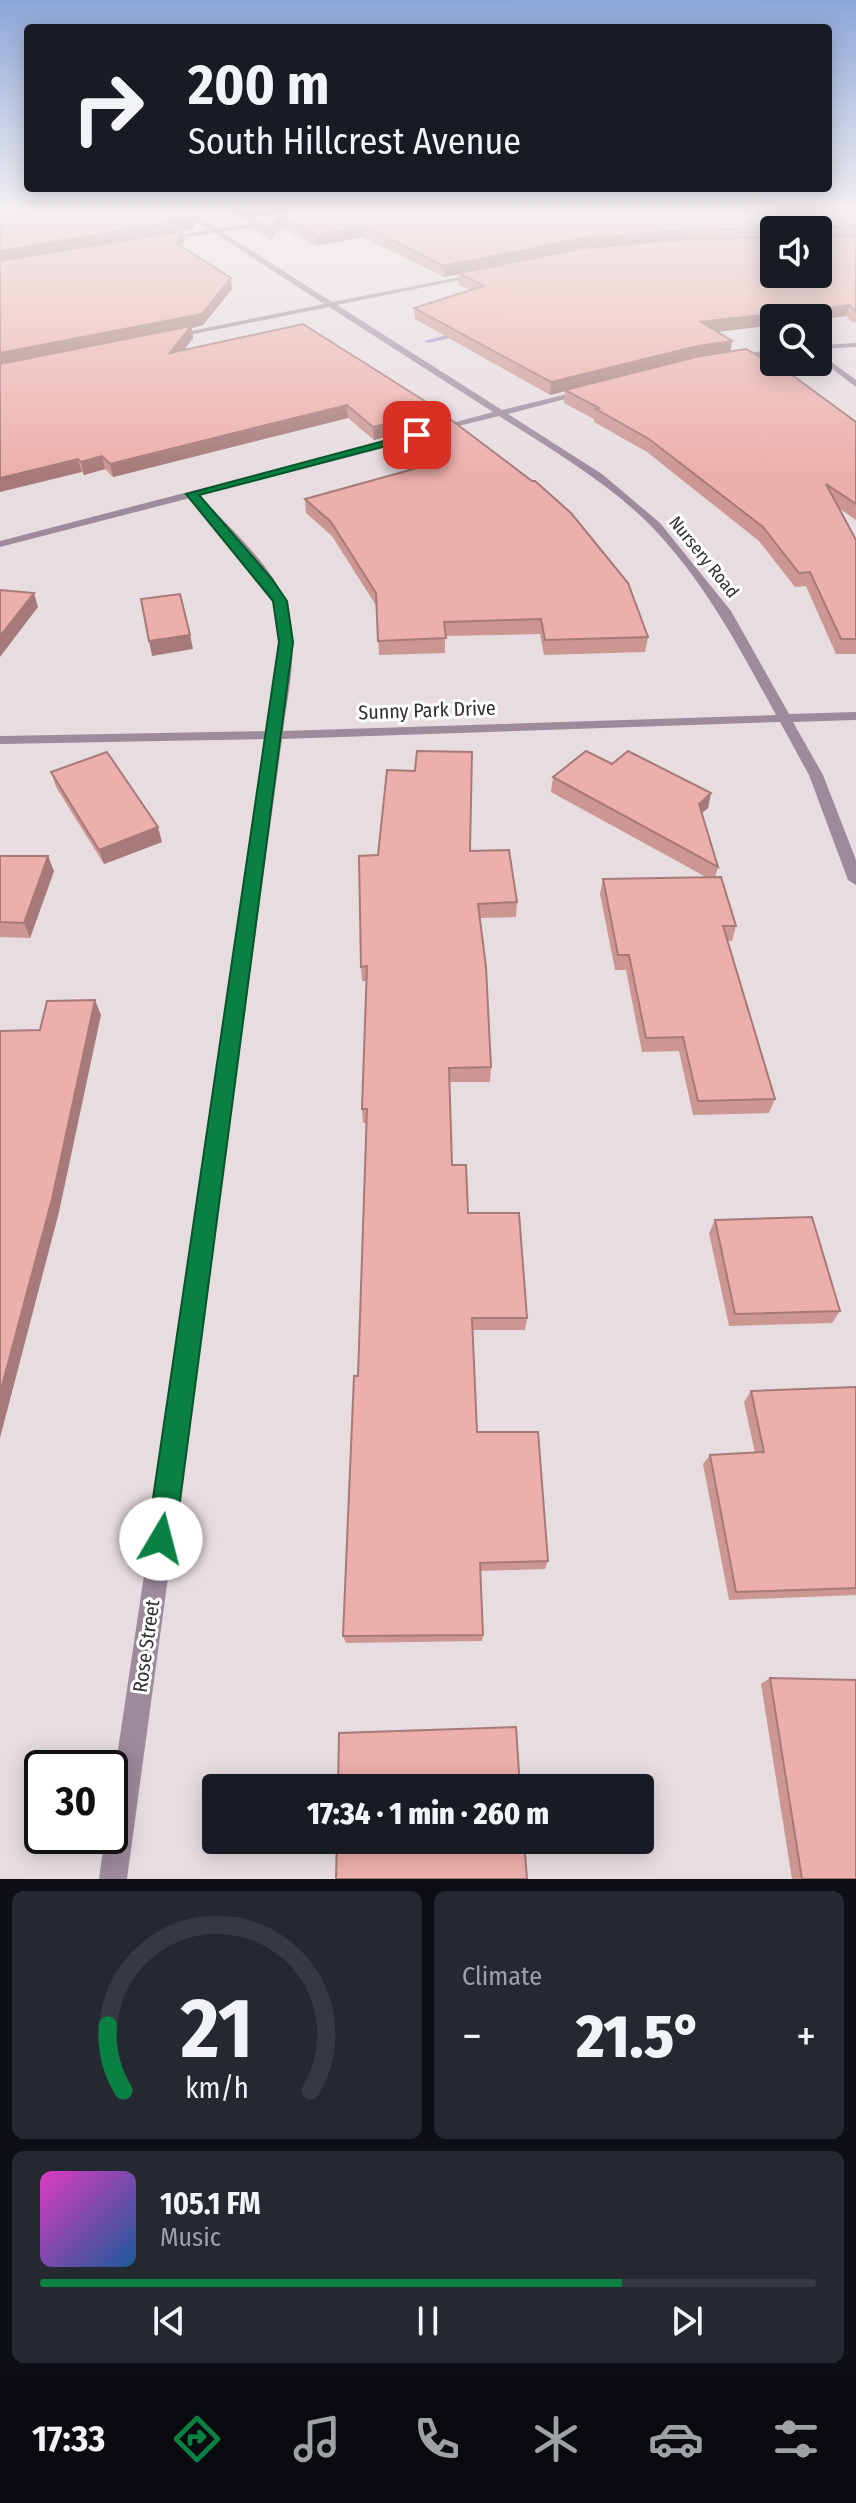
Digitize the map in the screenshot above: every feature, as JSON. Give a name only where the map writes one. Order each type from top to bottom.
[{"type":"street","name":"Nursery Road","points":[[318,298],[599,476],[656,525],[725,611],[786,717],[816,775],[856,880]]},
{"type":"street","points":[[157,340],[364,298]]},
{"type":"street","points":[[832,346],[856,345]]},
{"type":"street","points":[[724,358],[760,353]]},
{"type":"street","points":[[832,365],[856,384]]},
{"type":"street","points":[[428,432],[603,386]]},
{"type":"street","points":[[0,544],[413,436]]},
{"type":"street","name":"Rose Street","points":[[113,1879],[276,735],[286,642],[280,601],[267,581],[192,494]]},
{"type":"street","name":"Sunny Park Drive","points":[[0,740],[276,735],[856,716]]},
{"type":"building","points":[[0,298],[215,298],[202,314],[0,353]]},
{"type":"building","points":[[447,298],[856,298],[856,311],[849,305],[760,304],[760,315],[701,322],[732,341],[698,346],[551,382],[414,308]]},
{"type":"building","points":[[303,324],[439,410],[373,427],[347,405],[110,464],[102,456],[81,462],[78,459],[0,478],[0,364],[191,326],[170,353]]},
{"type":"building","points":[[746,349],[760,357],[760,376],[793,376],[856,422],[856,504],[826,484],[856,540],[856,639],[841,639],[810,572],[799,573],[763,527],[649,439],[565,390],[700,356]]},
{"type":"building","points":[[450,419],[535,481],[571,513],[628,583],[648,637],[545,640],[541,619],[444,622],[446,638],[378,641],[376,593],[331,522],[305,499],[421,467],[384,436]]},
{"type":"building","points":[[0,590],[34,593],[0,636]]},
{"type":"building","points":[[180,594],[190,635],[149,641],[141,599]]},
{"type":"building","points":[[417,751],[472,752],[470,851],[509,850],[517,902],[478,904],[486,967],[491,1067],[449,1068],[452,1165],[466,1165],[468,1213],[519,1213],[527,1318],[472,1318],[477,1432],[538,1432],[548,1561],[480,1563],[483,1635],[343,1636],[354,1376],[358,1376],[367,1109],[362,1109],[367,966],[361,967],[359,856],[378,855],[387,770],[415,771]]},
{"type":"building","points":[[586,751],[612,764],[628,751],[711,793],[699,804],[718,867],[553,777]]},
{"type":"building","points":[[107,752],[158,827],[99,850],[51,772]]},
{"type":"building","points":[[0,856],[48,856],[24,923],[0,922]]},
{"type":"building","points":[[721,877],[736,926],[723,926],[775,1099],[698,1101],[683,1037],[646,1038],[629,955],[618,955],[603,879]]},
{"type":"building","points":[[95,1000],[52,1199],[0,1393],[0,1031],[40,1030],[47,1001]]},
{"type":"building","points":[[812,1217],[840,1311],[735,1314],[715,1220]]},
{"type":"building","points":[[856,1387],[856,1588],[736,1592],[710,1455],[764,1452],[751,1391]]},
{"type":"building","points":[[770,1678],[856,1680],[856,1879],[802,1879]]},
{"type":"building","points":[[516,1727],[519,1774],[338,1774],[339,1733]]},
{"type":"building","points":[[337,1854],[525,1854],[527,1879],[336,1879]]},
{"type":"waterway","points":[[428,341],[465,332]]},
{"type":"route","points":[[161,1539],[276,735],[286,642],[280,601],[267,581],[192,494],[417,435]]}]
